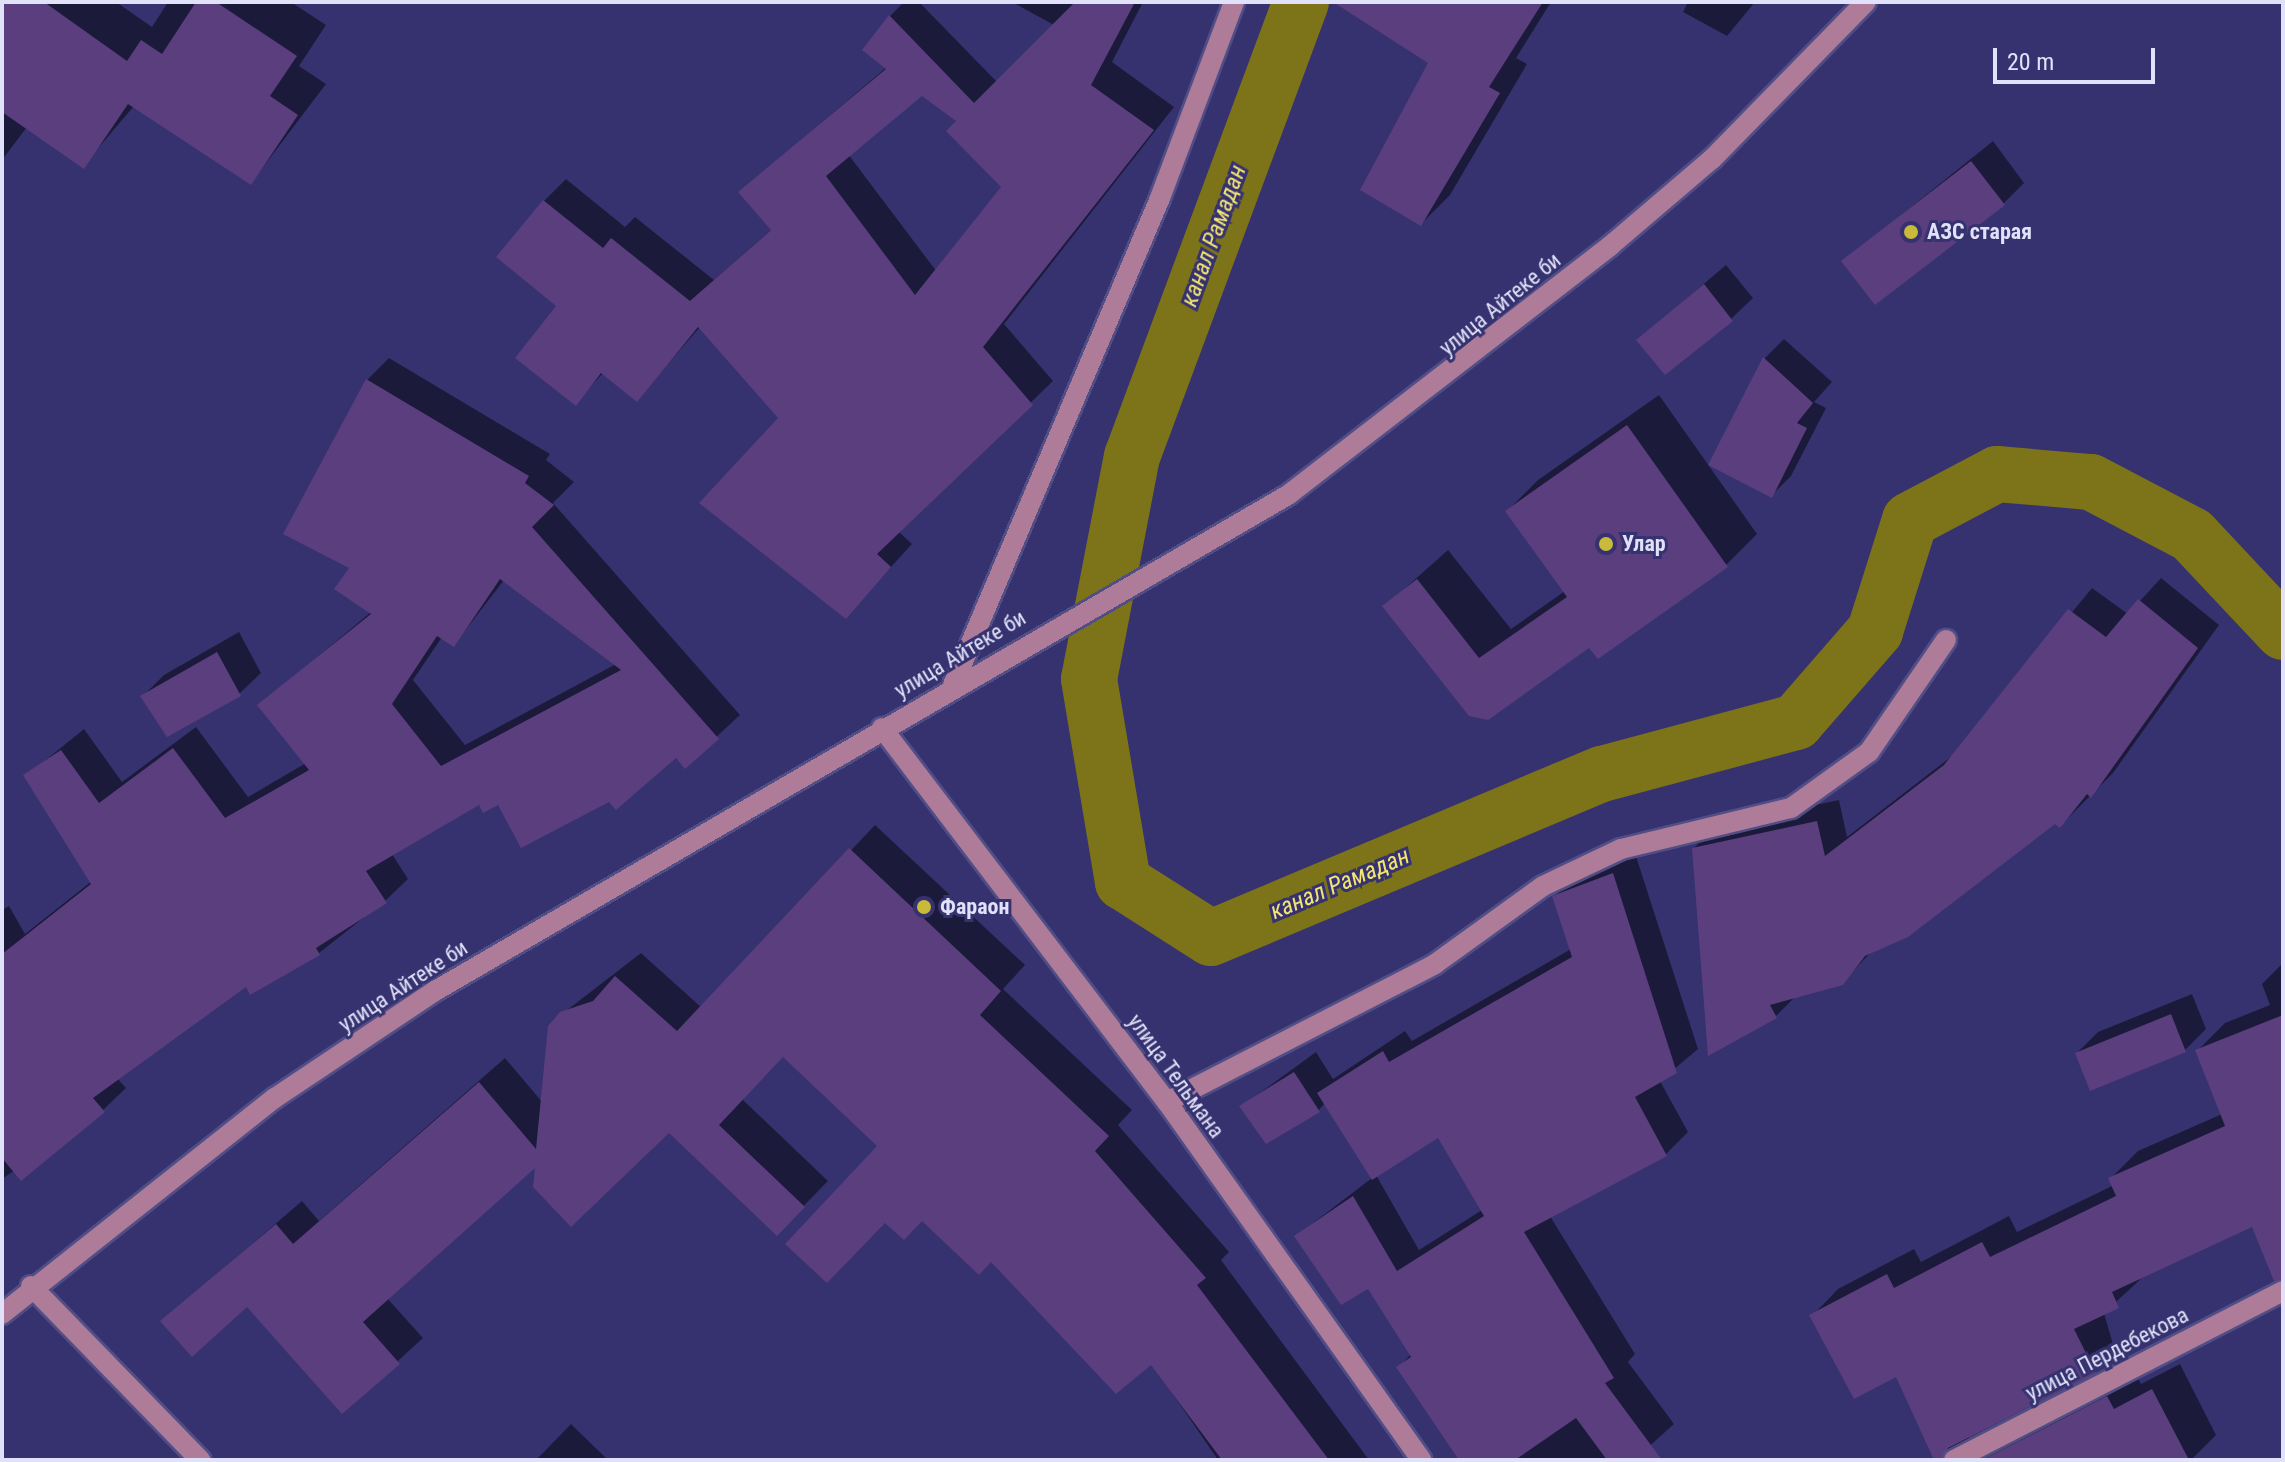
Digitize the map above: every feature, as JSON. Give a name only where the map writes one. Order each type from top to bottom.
[{"type":"street","points":[[953,685],[1131,269],[1234,2]]},
{"type":"street","name":"улица Айтеке би","points":[[2,1314],[31,1286],[275,1098],[435,991],[1044,632],[1175,564],[1387,424],[1610,246],[1712,159],[1866,2]]},
{"type":"street","points":[[1167,1102],[1435,964],[1556,880],[1621,849],[1791,808],[1869,752],[1946,640]]},
{"type":"street","name":"улица Тельмана","points":[[882,728],[1167,1102],[1421,1460]]},
{"type":"street","points":[[31,1286],[200,1460]]},
{"type":"street","name":"улица Пердебекова","points":[[1954,1460],[2283,1291]]},
{"type":"building","points":[[2,2],[44,2],[127,61],[141,40],[162,54],[196,2],[216,2],[297,56],[270,96],[298,115],[251,185],[128,104],[84,169],[2,112]]},
{"type":"building","points":[[1075,2],[1135,2],[1091,85],[1154,130],[983,347],[1033,405],[877,554],[891,567],[846,619],[699,503],[778,418],[698,327],[637,402],[601,373],[576,406],[515,358],[556,306],[496,257],[543,200],[603,248],[611,238],[690,301],[771,230],[738,192],[886,69],[862,50],[889,15],[974,103]],"holes":[[[922,96],[956,121],[946,131],[1001,187],[915,295],[826,176]]]},
{"type":"building","points":[[1333,2],[1543,2],[1489,87],[1500,93],[1421,226],[1360,190],[1428,63]]},
{"type":"building","points":[[1971,161],[2005,205],[1875,305],[1841,261]]},
{"type":"building","points":[[1704,284],[1733,321],[1665,375],[1636,340]]},
{"type":"building","points":[[1763,357],[1813,403],[1797,423],[1807,428],[1772,498],[1708,465]]},
{"type":"building","points":[[366,379],[529,476],[525,483],[554,505],[532,527],[719,739],[685,769],[676,758],[616,810],[609,802],[521,848],[498,805],[483,813],[479,805],[366,871],[387,903],[316,948],[320,955],[250,995],[246,987],[93,1098],[105,1112],[21,1181],[2,1158],[2,954],[91,884],[23,775],[61,750],[99,803],[173,748],[225,818],[309,770],[257,705],[371,614],[334,589],[349,568],[283,534]],"holes":[[[500,579],[621,670],[441,766],[392,704],[437,636],[454,647]]]},
{"type":"building","points":[[1627,425],[1728,567],[1598,659],[1589,648],[1488,720],[1469,716],[1382,606],[1417,579],[1479,658],[1567,597],[1505,511]]},
{"type":"building","points":[[2138,599],[2198,648],[2091,798],[2087,794],[2060,828],[2055,824],[1908,937],[1865,956],[1843,985],[1770,1005],[1777,1018],[1708,1056],[1692,848],[1817,821],[1825,856],[1944,765],[2068,609],[2106,637]]},
{"type":"building","points":[[217,652],[241,696],[167,737],[140,696]]},
{"type":"building","points":[[849,848],[1001,991],[980,1015],[1109,1136],[1095,1151],[1206,1278],[1197,1285],[1329,1460],[1222,1460],[1151,1365],[1116,1394],[991,1262],[979,1275],[922,1221],[904,1240],[885,1223],[827,1283],[785,1244],[877,1146],[783,1057],[719,1125],[805,1207],[777,1236],[669,1133],[571,1227],[533,1187],[535,1168],[363,1322],[400,1364],[342,1414],[247,1307],[192,1357],[160,1321],[276,1224],[293,1244],[479,1082],[536,1149],[548,1026],[560,1012],[593,1001],[615,976],[677,1031]]},
{"type":"building","points":[[1613,873],[1677,1073],[1635,1097],[1667,1156],[1524,1232],[1614,1378],[1605,1383],[1662,1460],[1607,1460],[1576,1418],[1515,1460],[1459,1460],[1396,1367],[1411,1357],[1368,1289],[1341,1305],[1294,1236],[1353,1196],[1397,1271],[1484,1216],[1438,1138],[1372,1180],[1317,1093],[1383,1051],[1389,1062],[1572,957],[1552,896]]},
{"type":"building","points":[[2171,1014],[2186,1052],[2090,1091],[2075,1053]]},
{"type":"building","points":[[2283,1015],[2283,1278],[2274,1281],[2252,1227],[2112,1292],[2119,1308],[2074,1329],[2096,1373],[1948,1448],[1941,1460],[1934,1460],[1896,1377],[1854,1399],[1809,1315],[1887,1274],[1894,1288],[1982,1242],[1990,1257],[2116,1196],[2108,1178],[2225,1126],[2195,1050]]},
{"type":"building","points":[[1294,1072],[1320,1112],[1266,1144],[1239,1106]]},
{"type":"building","points":[[2152,1389],[2189,1460],[1982,1460],[2107,1396],[2114,1409]]},
{"type":"waterway","name":"канал Рамадан","points":[[1301,2],[1132,456],[1089,679],[1123,882],[1211,938],[1602,774],[1796,722],[1875,631],[1910,520],[1997,474],[2091,482],[2192,535],[2283,632]]},
{"type":"place","name":"АЗС старая","points":[[1911,232]]},
{"type":"place","name":"Улар","points":[[1606,544]]},
{"type":"place","name":"Фараон","points":[[924,907]]}]
